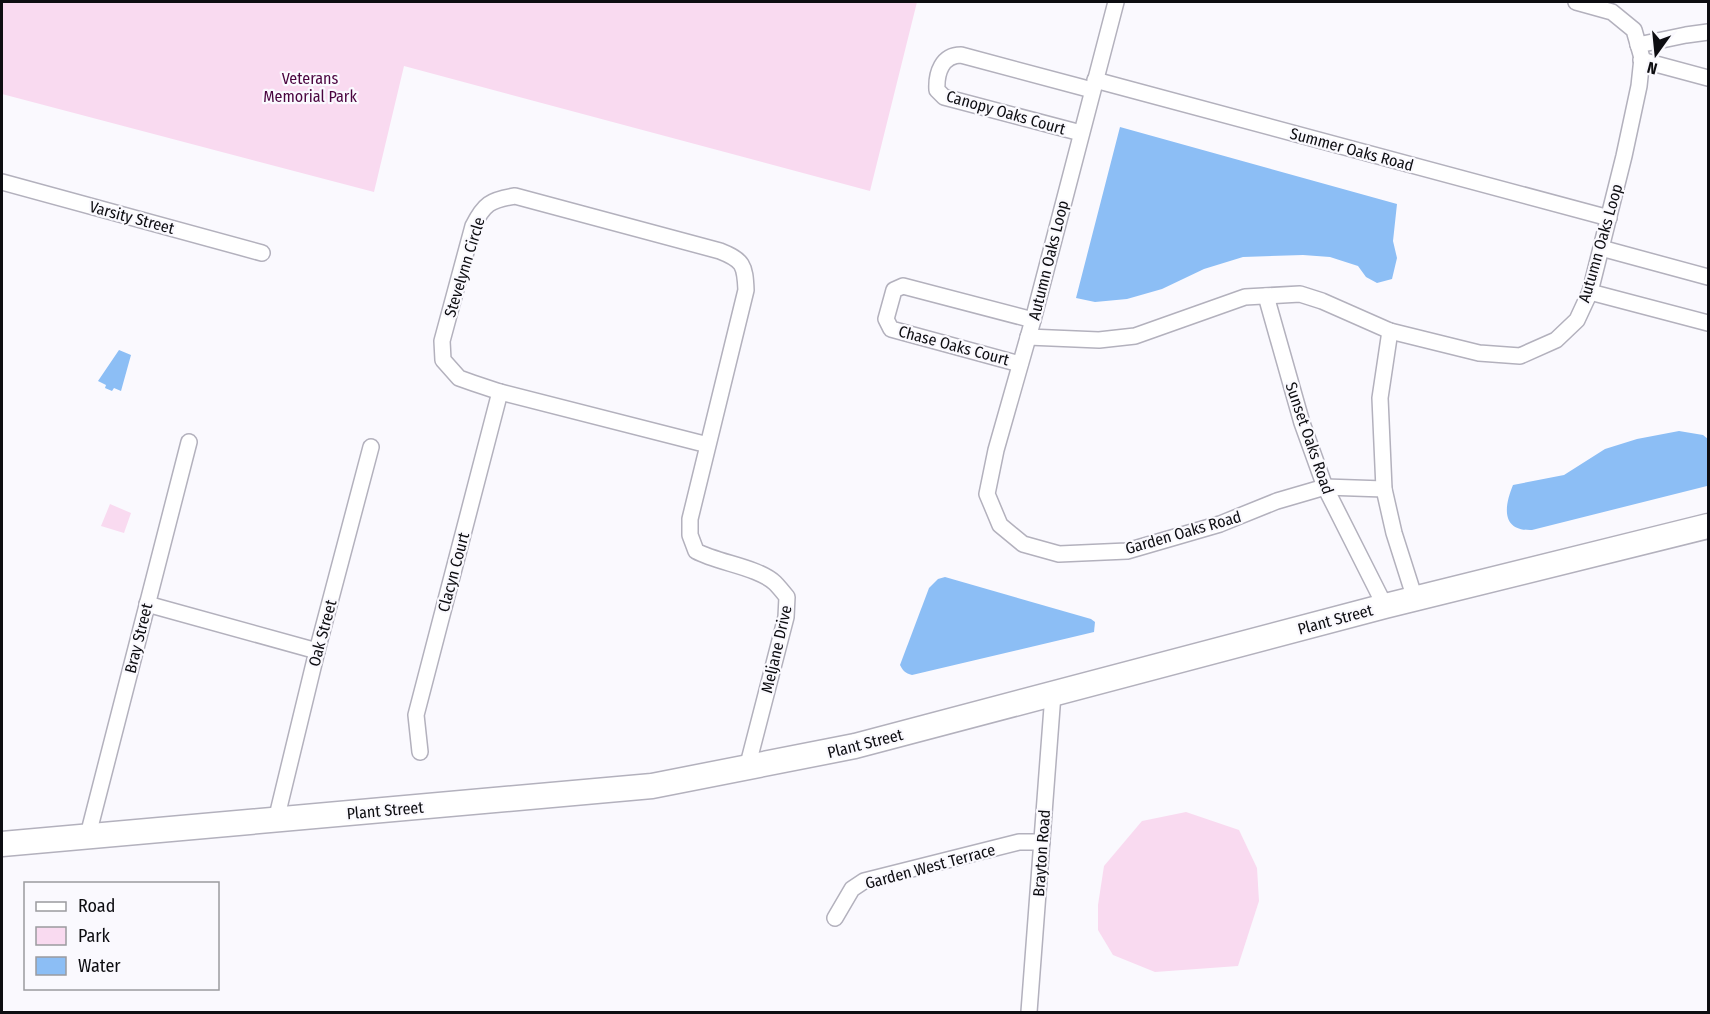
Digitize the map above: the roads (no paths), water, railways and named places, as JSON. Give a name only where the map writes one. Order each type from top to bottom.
[{"type":"main road","name":"Plant Street","points":[[2,844],[652,786],[855,746],[1384,606],[1708,526]]},
{"type":"street","name":"Autumn Oaks Loop","points":[[1116,2],[1028,337],[1099,340],[1135,336],[1245,297],[1300,294],[1322,301],[1390,331],[1479,353],[1520,356],[1556,340],[1577,320],[1590,292],[1639,86],[1640,53]]},
{"type":"street","points":[[1576,2],[1611,12],[1634,30],[1640,53]]},
{"type":"street","points":[[1640,53],[1686,34],[1708,32]]},
{"type":"street","points":[[1640,53],[1708,78]]},
{"type":"street","name":"Canopy Oaks Court","points":[[1081,133],[944,97],[937,90],[938,74],[945,59],[952,55],[961,55],[1094,85]]},
{"type":"street","name":"Summer Oaks Road","points":[[1094,85],[1609,218]]},
{"type":"street","name":"Varsity Street","points":[[2,182],[262,253]]},
{"type":"street","name":"Stevelynn Circle","points":[[515,196],[737,257],[745,270],[746,290],[708,445],[500,392],[459,378],[443,360],[442,341],[473,226],[482,209],[496,199],[515,196]]},
{"type":"street","points":[[1601,248],[1708,277]]},
{"type":"street","name":"Chase Oaks Court","points":[[1020,364],[891,328],[886,319],[894,291],[903,286],[1033,320]]},
{"type":"street","points":[[1590,292],[1708,323]]},
{"type":"street","name":"Sunset Oaks Road","points":[[1266,296],[1302,423],[1324,487],[1384,606]]},
{"type":"street","points":[[1390,331],[1380,398],[1384,489],[1394,533],[1415,599]]},
{"type":"street","name":"Garden Oaks Road","points":[[1028,337],[996,450],[987,494],[1000,525],[1023,544],[1059,554],[1127,551],[1220,524],[1277,501],[1324,487],[1384,489]]},
{"type":"street","name":"Clacyn Court","points":[[420,752],[416,715],[500,392]]},
{"type":"street","name":"Bray Street","points":[[88,835],[189,442]]},
{"type":"street","name":"Meljane Drive","points":[[708,445],[690,519],[690,535],[696,551],[774,581],[788,597],[786,616],[747,768]]},
{"type":"street","name":"Oak Street","points":[[276,820],[317,651],[371,447]]},
{"type":"street","points":[[147,604],[317,651]]},
{"type":"street","name":"Brayton Road","points":[[1029,1012],[1053,694]]},
{"type":"street","name":"Garden West Terrace","points":[[836,918],[852,889],[864,882],[1019,842],[1042,842]]},
{"type":"water","points":[[1120,127],[1397,204],[1393,241],[1397,258],[1392,279],[1377,283],[1366,277],[1358,266],[1330,257],[1303,255],[1243,257],[1204,269],[1162,289],[1127,299],[1095,302],[1076,298]]},
{"type":"water","points":[[119,350],[131,355],[121,391],[114,388],[112,391],[98,381]]},
{"type":"water","points":[[1679,431],[1703,435],[1708,439],[1707,486],[1532,530],[1522,529],[1510,522],[1507,509],[1513,485],[1564,475],[1605,449],[1637,439]]},
{"type":"water","points":[[945,577],[1091,619],[1095,622],[1094,632],[912,675],[904,672],[900,665],[929,588],[938,579]]},
{"type":"park label","name":"Veterans Memorial Park","points":[[310,87]]}]
